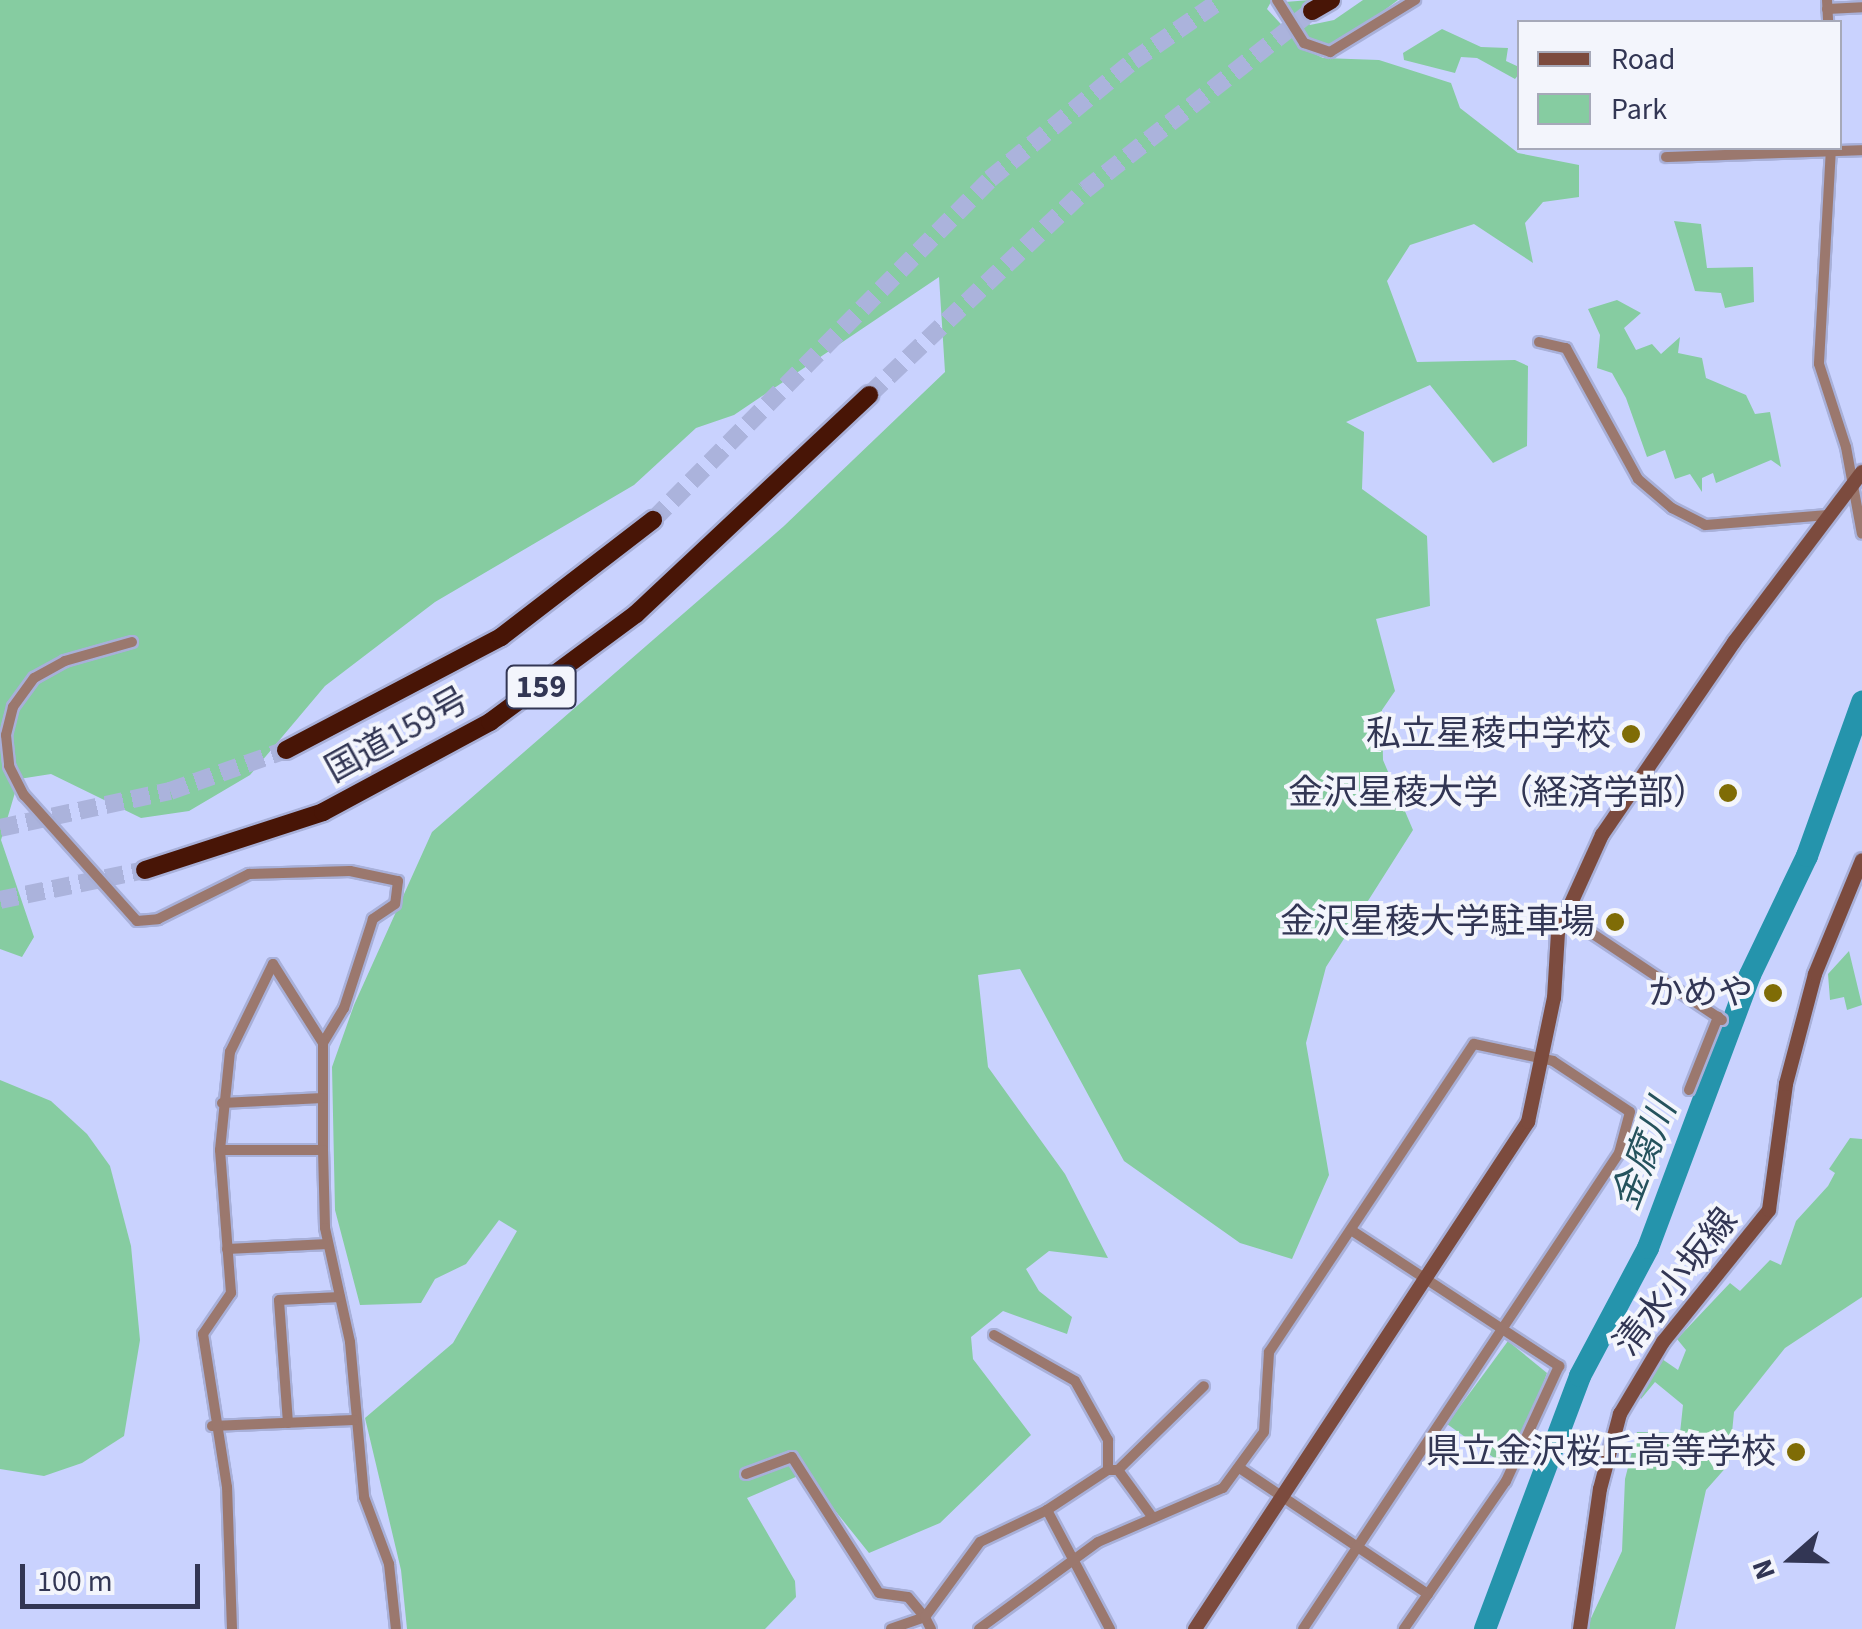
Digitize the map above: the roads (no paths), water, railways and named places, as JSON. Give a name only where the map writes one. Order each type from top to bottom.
[{"type":"highway","points":[[1312,11],[1331,0]]},
{"type":"highway","name":"国道159号","points":[[144,870],[323,812],[506,712],[636,614],[869,395]]},
{"type":"highway","name":"国道159号","points":[[286,750],[502,638],[653,520]]},
{"type":"street","points":[[1277,0],[1304,43],[1330,52],[1414,0]]},
{"type":"street","points":[[1827,4],[1862,6]]},
{"type":"street","points":[[1666,156],[1807,150]]},
{"type":"street","points":[[1831,150],[1819,364],[1846,447],[1848,487],[1862,534]]},
{"type":"street","points":[[1538,342],[1566,348],[1638,479],[1672,508],[1706,525],[1826,516]]},
{"type":"street","points":[[1195,1629],[1528,1122],[1543,1058],[1564,914],[1602,834],[1826,516],[1862,472]]},
{"type":"street","points":[[132,642],[49,668],[22,692],[6,734],[15,781],[137,921],[158,919],[249,874],[350,872],[398,881],[395,904],[374,919],[344,1008],[323,1043],[328,1244],[340,1296],[364,1496],[389,1564],[396,1629]]},
{"type":"street","name":"清水小坂線","points":[[1580,1629],[1600,1489],[1620,1414],[1663,1342],[1769,1210],[1788,1079],[1815,974],[1857,885],[1862,860]]},
{"type":"street","points":[[1564,914],[1720,1018],[1690,1090]]},
{"type":"street","points":[[232,1629],[227,1487],[212,1426],[203,1334],[231,1293],[220,1150],[230,1052],[273,964],[323,1043]]},
{"type":"street","points":[[979,1629],[1072,1561],[1153,1518],[1223,1488],[1264,1432],[1269,1352],[1474,1044],[1543,1058],[1630,1112],[1619,1154],[1303,1629]]},
{"type":"street","points":[[222,1103],[323,1098]]},
{"type":"street","points":[[220,1150],[323,1150]]},
{"type":"street","points":[[1351,1230],[1559,1366],[1530,1439],[1404,1629]]},
{"type":"street","points":[[228,1250],[328,1244]]},
{"type":"street","points":[[288,1423],[280,1300],[340,1296]]},
{"type":"street","points":[[994,1335],[1075,1380],[1108,1440],[1113,1470],[1153,1518]]},
{"type":"street","points":[[891,1629],[925,1618],[980,1542],[1047,1510],[1113,1470],[1204,1386]]},
{"type":"street","points":[[212,1426],[354,1420]]},
{"type":"street","points":[[746,1474],[792,1457],[879,1594],[908,1597],[931,1629]]},
{"type":"street","points":[[1241,1468],[1428,1594]]},
{"type":"street","points":[[1047,1510],[1110,1629]]},
{"type":"waterway","name":"金腐川","points":[[1485,1629],[1580,1376],[1648,1248],[1750,975],[1807,856],[1862,702]]},
{"type":"tunnel","points":[[653,520],[990,179],[1133,61],[1221,0]]},
{"type":"tunnel","points":[[869,395],[1085,190],[1312,11]]},
{"type":"tunnel","points":[[0,828],[170,791],[286,750]]},
{"type":"tunnel","points":[[0,900],[145,870]]},
{"type":"place","name":"私立星稜中学校","points":[[1631,734]]},
{"type":"place","name":"金沢星稜大学（経済学部）","points":[[1728,793]]},
{"type":"place","name":"金沢星稜大学駐車場","points":[[1615,922]]},
{"type":"place","name":"かめや","points":[[1773,993]]},
{"type":"place","name":"県立金沢桜丘高等学校","points":[[1796,1452]]}]
